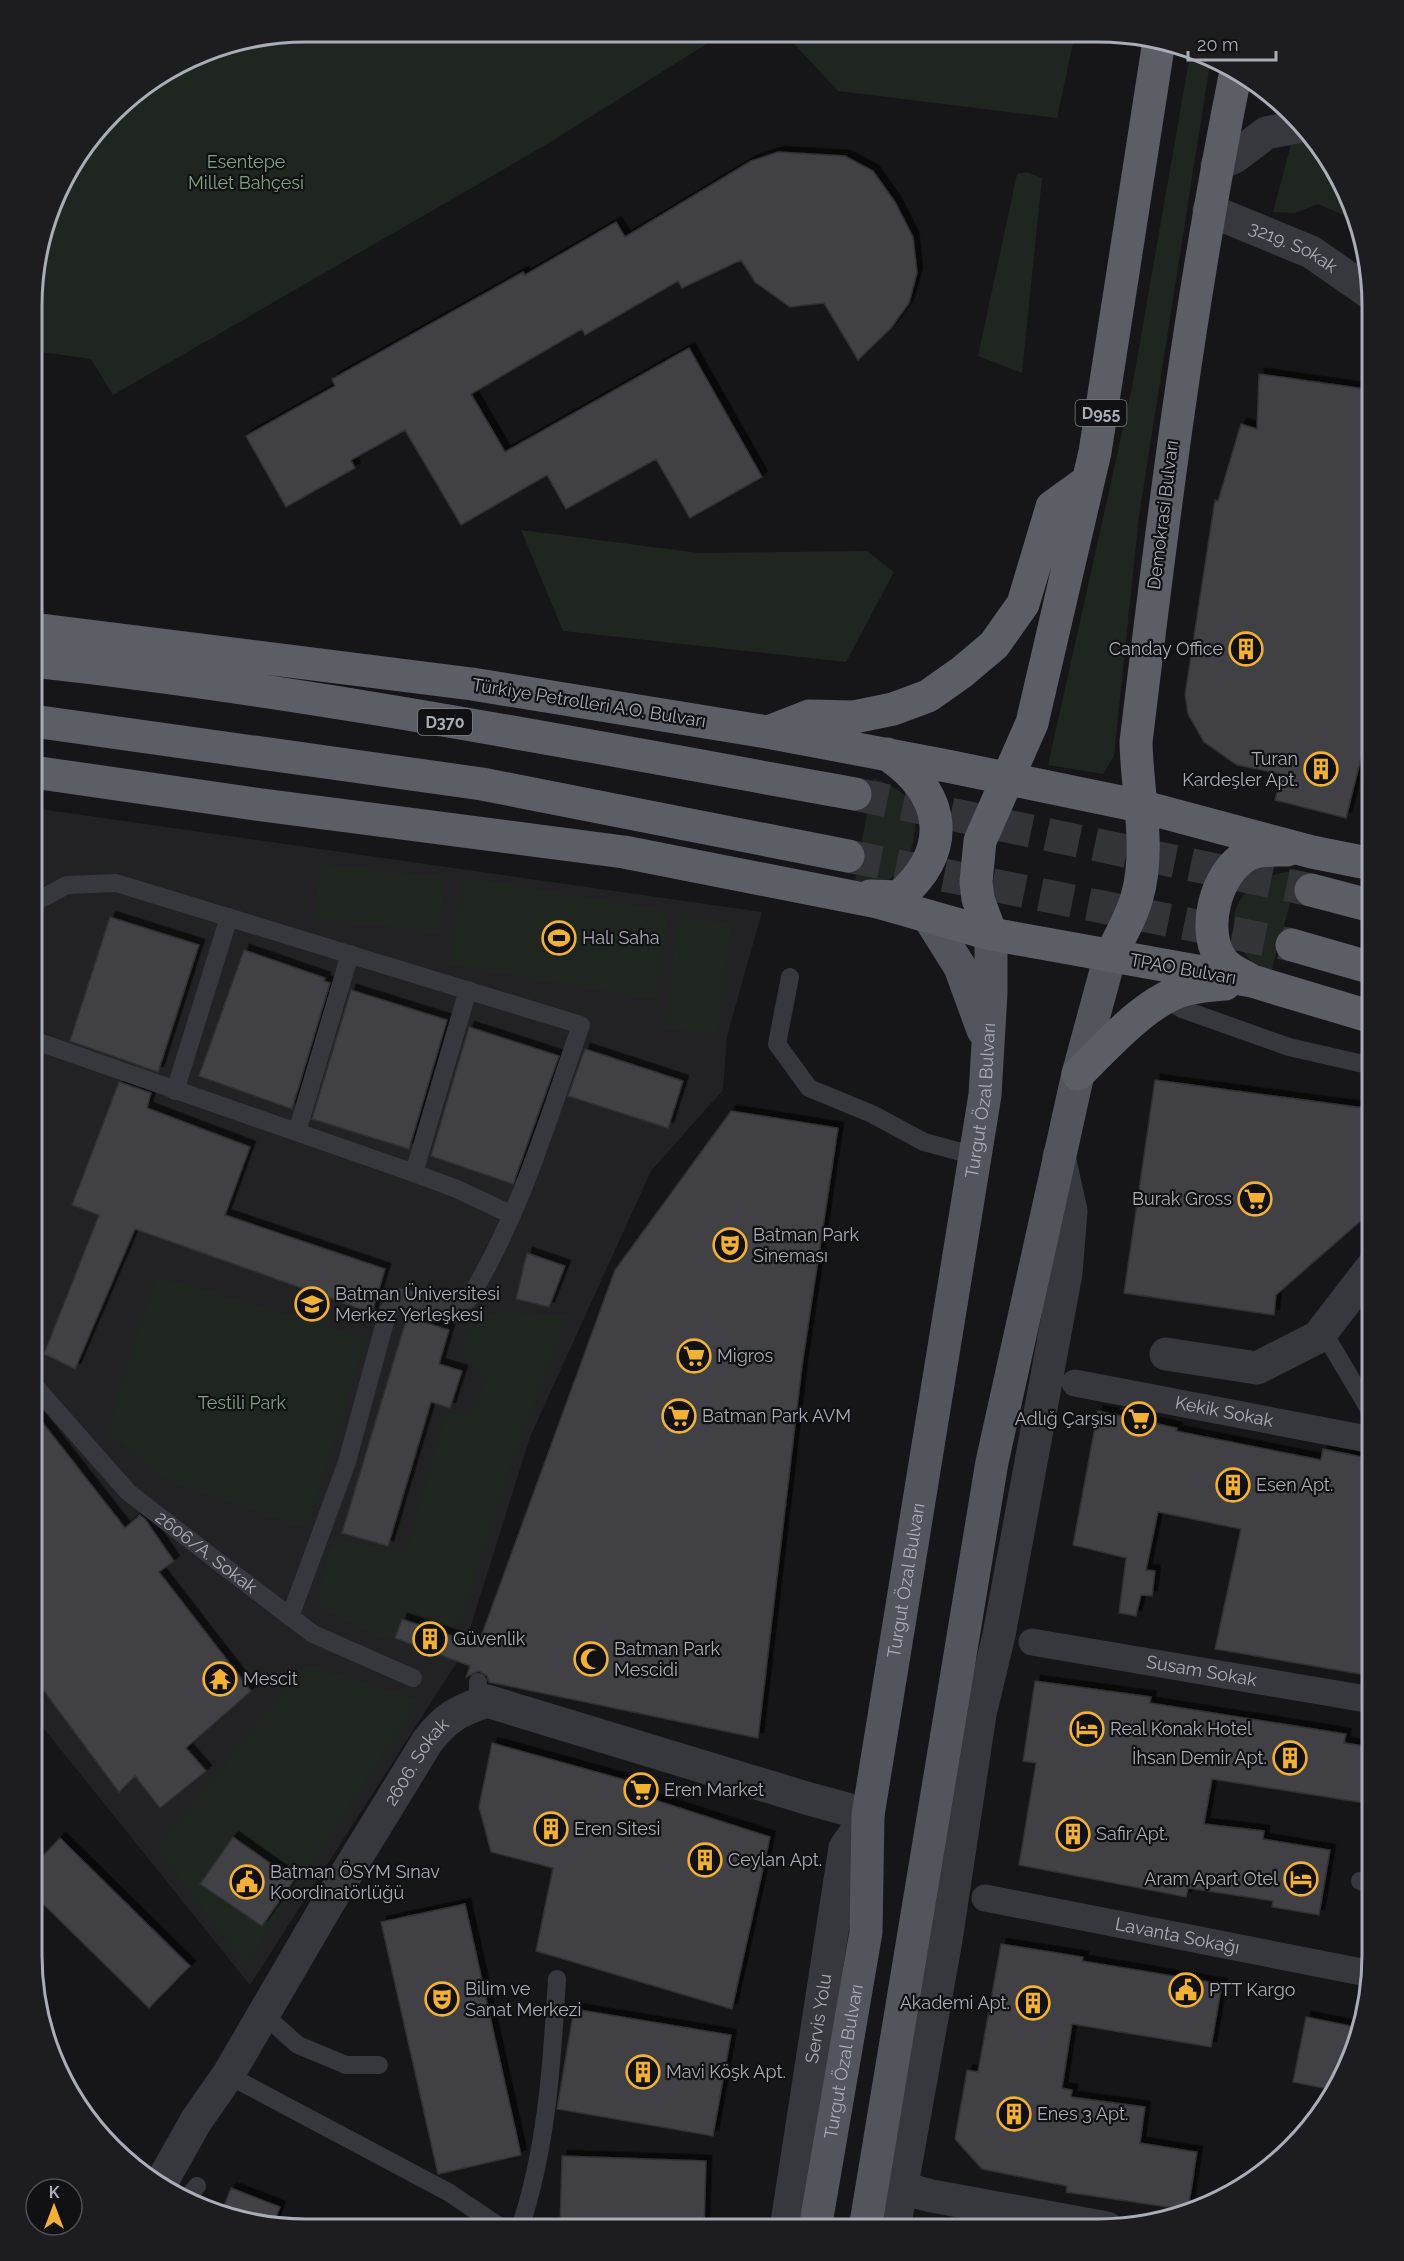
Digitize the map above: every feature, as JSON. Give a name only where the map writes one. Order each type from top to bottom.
[{"type":"highway","name":"D955","points":[[1010,778],[1032,723],[1095,452],[1158,49]]},
{"type":"highway","name":"Demokrasi Bulvarı","points":[[1110,956],[1137,898],[1142,875],[1144,850],[1137,778],[1137,730],[1170,454],[1209,210],[1234,80]]},
{"type":"highway","points":[[767,732],[809,716],[854,717],[893,709],[928,696],[962,672],[994,645],[1023,604],[1052,507],[1088,481]]},
{"type":"highway","name":"Türkiye Petrolleri A.O. Bulvarı","points":[[42,629],[472,684],[767,732],[1010,778],[1140,806]]},
{"type":"highway","name":"D370","points":[[42,662],[136,672],[313,700],[855,794]]},
{"type":"highway","points":[[42,722],[482,784],[849,856]]},
{"type":"highway","points":[[835,894],[899,897],[918,880],[931,859],[936,834],[934,809],[923,786],[904,766],[886,754]]},
{"type":"highway","points":[[42,773],[255,804],[624,852],[835,894],[991,933]]},
{"type":"highway","points":[[991,933],[978,899],[977,863],[980,841],[1010,778]]},
{"type":"highway","points":[[1140,806],[1312,852],[1362,862]]},
{"type":"highway","points":[[1252,981],[1224,964],[1215,947],[1211,918],[1220,889],[1233,867],[1247,855],[1269,849],[1312,852]]},
{"type":"highway","points":[[1311,890],[1362,903]]},
{"type":"highway","name":"TPAO Bulvarı","points":[[991,933],[1252,981],[1362,1014]]},
{"type":"highway","points":[[1292,945],[1362,965]]},
{"type":"highway","points":[[1078,1074],[1115,1037],[1165,999],[1187,989],[1252,981]]},
{"type":"main road","points":[[928,916],[960,966],[988,1046]]},
{"type":"main road","name":"Turgut Özal Bulvarı","points":[[817,2219],[866,1932],[868,1815],[976,1156],[988,1046],[991,933]]},
{"type":"main road","points":[[867,2219],[992,1461],[1078,1074],[1110,956]]},
{"type":"street","points":[[1217,165],[1236,156],[1266,133],[1292,128]]},
{"type":"street","name":"3219. Sokak","points":[[1209,210],[1311,252],[1361,287]]},
{"type":"street","points":[[895,2219],[946,1940],[980,1714],[999,1635],[1066,1273],[1071,1211],[1059,1156]]},
{"type":"street","points":[[1166,1354],[1257,1368],[1318,1337],[1362,1280]]},
{"type":"street","name":"Kekik Sokak","points":[[1075,1383],[1362,1438]]},
{"type":"street","name":"Susam Sokak","points":[[1032,1642],[1362,1698]]},
{"type":"street","name":"2606. Sokak","points":[[164,2178],[196,2121],[228,2075],[326,1907],[427,1742],[442,1723],[483,1692],[806,1798],[868,1815]]},
{"type":"street","name":"Servis Yolu","points":[[788,2219],[845,1848],[868,1815]]},
{"type":"street","name":"Lavanta Sokağı","points":[[985,1898],[1361,1972]]},
{"type":"street","points":[[900,2188],[1058,2219]]},
{"type":"lane","points":[[42,898],[67,885],[116,883],[581,1025],[513,1215],[491,1262],[468,1300],[450,1304],[420,1302],[398,1297],[388,1311],[347,1462],[290,1617]]},
{"type":"lane","points":[[175,1091],[229,917]]},
{"type":"lane","points":[[297,1132],[350,954]]},
{"type":"lane","points":[[790,977],[777,1044],[809,1088],[872,1114],[924,1142],[976,1156]]},
{"type":"lane","points":[[414,1173],[468,990]]},
{"type":"lane","points":[[1165,999],[1182,1009],[1290,1047],[1362,1064]]},
{"type":"lane","points":[[42,1043],[414,1173],[457,1189],[513,1215]]},
{"type":"lane","points":[[1318,1337],[1331,1345],[1362,1397]]},
{"type":"lane","name":"2606/A. Sokak","points":[[42,1394],[128,1492],[290,1617],[313,1634],[413,1678]]},
{"type":"lane","points":[[523,2219],[533,2188],[550,2091],[557,1979]]},
{"type":"lane","points":[[264,2014],[298,2045],[346,2065],[379,2065]]},
{"type":"lane","points":[[228,2075],[448,2192],[488,2219]]},
{"type":"shaded area","name":"Batman Üniversitesi Merkez Yerleşkesi","points":[[42,809],[762,912],[727,1036],[723,1090],[651,1171],[530,1437],[462,1654],[250,1985],[42,1726]]},
{"type":"green space","name":"Esentepe Millet Bahçesi","points":[[306,42],[710,42],[544,146],[113,395],[91,359],[42,352],[44,272],[56,221],[69,189],[86,159],[119,119],[159,86],[189,69],[221,56],[254,47]]},
{"type":"green space","points":[[792,42],[1073,42],[1057,118],[838,91]]},
{"type":"green space","points":[[1189,58],[1209,67],[1139,516],[1114,756],[1103,774],[1048,765],[1132,388]]},
{"type":"green space","points":[[1293,137],[1300,137],[1318,159],[1335,189],[1346,216],[1318,204],[1295,213],[1273,212]]},
{"type":"green space","points":[[1026,172],[1042,178],[1022,373],[978,356],[1017,174]]},
{"type":"green space","points":[[521,530],[699,553],[867,551],[894,572],[846,662],[563,631]]},
{"type":"green space","points":[[873,778],[895,788],[906,797],[915,818],[913,843],[903,866],[895,875],[886,881],[854,887]]},
{"type":"green space","points":[[320,864],[445,878],[439,932],[314,918]]},
{"type":"green space","points":[[1286,872],[1299,872],[1270,975],[1252,962],[1241,948],[1235,932],[1234,917],[1239,902],[1250,889],[1265,879]]},
{"type":"green space","name":"Halı Saha","points":[[463,877],[669,912],[655,999],[449,964]]},
{"type":"green space","points":[[678,917],[732,923],[718,1034],[665,1028]]},
{"type":"green space","name":"Testili Park","points":[[155,1276],[367,1339],[308,1529],[164,1479],[107,1431]]},
{"type":"green space","points":[[500,1311],[568,1317],[516,1454],[459,1628],[413,1615],[406,1638],[384,1638],[315,1603],[329,1550],[341,1540],[405,1553],[445,1413],[471,1414],[486,1377],[460,1354],[468,1330]]},
{"type":"green space","points":[[304,1665],[419,1700],[246,1966],[156,1849]]},
{"type":"building","points":[[778,152],[845,156],[873,171],[895,202],[913,237],[917,273],[909,303],[891,328],[858,360],[824,303],[790,307],[755,282],[741,260],[682,288],[678,281],[585,335],[582,329],[471,394],[505,452],[689,348],[762,477],[690,518],[656,459],[566,509],[547,475],[461,525],[405,430],[351,460],[355,468],[286,507],[246,436],[335,386],[332,379],[523,272],[525,275],[616,222],[625,237],[751,161]]},
{"type":"building","points":[[1259,374],[1362,389],[1362,754],[1346,818],[1275,800],[1282,774],[1237,765],[1204,742],[1188,714],[1185,695],[1215,500],[1218,501],[1241,424],[1257,429]]},
{"type":"building","points":[[110,917],[199,945],[158,1072],[70,1041]]},
{"type":"building","points":[[244,950],[325,978],[324,981],[330,983],[292,1109],[199,1076]]},
{"type":"building","points":[[351,990],[447,1020],[409,1149],[312,1119]]},
{"type":"building","points":[[469,1027],[559,1056],[513,1184],[431,1156]]},
{"type":"building","points":[[585,1049],[683,1081],[668,1128],[568,1096]]},
{"type":"building","name":"Burak Gross","points":[[1155,1080],[1362,1108],[1362,1220],[1276,1295],[1274,1315],[1124,1293]]},
{"type":"building","points":[[119,1082],[151,1093],[147,1108],[250,1147],[225,1215],[385,1269],[372,1313],[135,1229],[75,1369],[44,1354],[99,1215],[72,1205]]},
{"type":"building","name":"Batman Park AVM","points":[[731,1111],[838,1128],[802,1366],[758,1738],[489,1682],[487,1676],[479,1671],[466,1677],[470,1666],[395,1638],[402,1619],[478,1645],[615,1270]]},
{"type":"building","points":[[527,1253],[565,1266],[549,1307],[516,1299]]},
{"type":"building","points":[[407,1317],[449,1330],[439,1364],[462,1371],[450,1408],[431,1402],[388,1546],[342,1533]]},
{"type":"building","points":[[1098,1411],[1177,1428],[1176,1431],[1321,1460],[1323,1449],[1362,1457],[1362,1674],[1215,1649],[1241,1529],[1158,1512],[1146,1570],[1155,1571],[1152,1596],[1141,1595],[1136,1616],[1119,1613],[1126,1558],[1073,1545]]},
{"type":"building","points":[[42,1422],[125,1528],[140,1515],[145,1519],[174,1561],[159,1572],[251,1691],[186,1748],[206,1771],[160,1808],[135,1776],[119,1792],[42,1688]]},
{"type":"building","points":[[1035,1681],[1151,1697],[1150,1703],[1346,1734],[1344,1743],[1362,1746],[1362,1802],[1212,1779],[1204,1824],[1264,1831],[1263,1839],[1330,1850],[1319,1915],[1272,1907],[1273,1901],[1188,1888],[1186,1897],[1019,1865],[1036,1763],[1023,1761]]},
{"type":"building","points":[[492,1743],[629,1781],[627,1791],[770,1837],[732,2009],[536,1951],[553,1868],[491,1852],[479,1807]]},
{"type":"building","name":"Batman ÖSYM Sınav Koordinatörlüğü","points":[[233,1837],[294,1880],[262,1926],[200,1884]]},
{"type":"building","points":[[60,1838],[190,1966],[149,2008],[42,1903],[42,1857]]},
{"type":"building","name":"Bilim ve Sanat Merkezi","points":[[465,1904],[521,2155],[438,2174],[381,1922]]},
{"type":"building","points":[[1001,1944],[1083,1957],[1082,1961],[1222,1984],[1211,2047],[1072,2024],[1062,2088],[1072,2090],[1071,2097],[1145,2107],[1140,2143],[1197,2152],[1189,2203],[1183,2205],[1173,2208],[1066,2192],[1067,2186],[982,2169],[955,2139],[967,2070],[978,2072]]},
{"type":"building","name":"Mavi Köşk Apt.","points":[[574,2009],[731,2035],[713,2136],[557,2109]]},
{"type":"building","points":[[1306,2017],[1352,2026],[1342,2056],[1326,2089],[1293,2082]]},
{"type":"building","points":[[562,2156],[706,2161],[704,2219],[560,2219]]},
{"type":"building","points":[[231,2188],[280,2207],[276,2217],[224,2206]]},
{"type":"tunnel","points":[[855,794],[1311,890]]},
{"type":"tunnel","points":[[848,856],[1292,945]]},
{"type":"place","name":"Canday Office","points":[[1246,649]]},
{"type":"place","name":"Turan Kardeşler Apt.","points":[[1321,769]]},
{"type":"place","name":"Halı Saha","points":[[559,938]]},
{"type":"place","name":"Burak Gross","points":[[1255,1199]]},
{"type":"place","name":"Batman Park Sineması","points":[[730,1245]]},
{"type":"place","name":"Batman Üniversitesi Merkez Yerleşkesi","points":[[312,1304]]},
{"type":"place","name":"Migros","points":[[694,1356]]},
{"type":"place","name":"Batman Park AVM","points":[[679,1416]]},
{"type":"place","name":"Adlığ Çarşısı","points":[[1139,1419]]},
{"type":"place","name":"Esen Apt.","points":[[1233,1485]]},
{"type":"place","name":"Güvenlik","points":[[430,1639]]},
{"type":"place","name":"Batman Park Mescidi","points":[[591,1659]]},
{"type":"place","name":"Mescit","points":[[220,1679]]},
{"type":"place","name":"Real Konak Hotel","points":[[1087,1729]]},
{"type":"place","name":"İhsan Demir Apt.","points":[[1290,1758]]},
{"type":"place","name":"Eren Market","points":[[641,1790]]},
{"type":"place","name":"Eren Sitesi","points":[[551,1829]]},
{"type":"place","name":"Safir Apt.","points":[[1073,1834]]},
{"type":"place","name":"Ceylan Apt.","points":[[705,1860]]},
{"type":"place","name":"Aram Apart Otel","points":[[1301,1879]]},
{"type":"place","name":"Batman ÖSYM Sınav Koordinatörlüğü","points":[[247,1882]]},
{"type":"place","name":"PTT Kargo","points":[[1186,1990]]},
{"type":"place","name":"Bilim ve Sanat Merkezi","points":[[442,1999]]},
{"type":"place","name":"Akademi Apt.","points":[[1033,2003]]},
{"type":"place","name":"Mavi Köşk Apt.","points":[[643,2072]]},
{"type":"place","name":"Enes 3 Apt.","points":[[1014,2114]]}]
